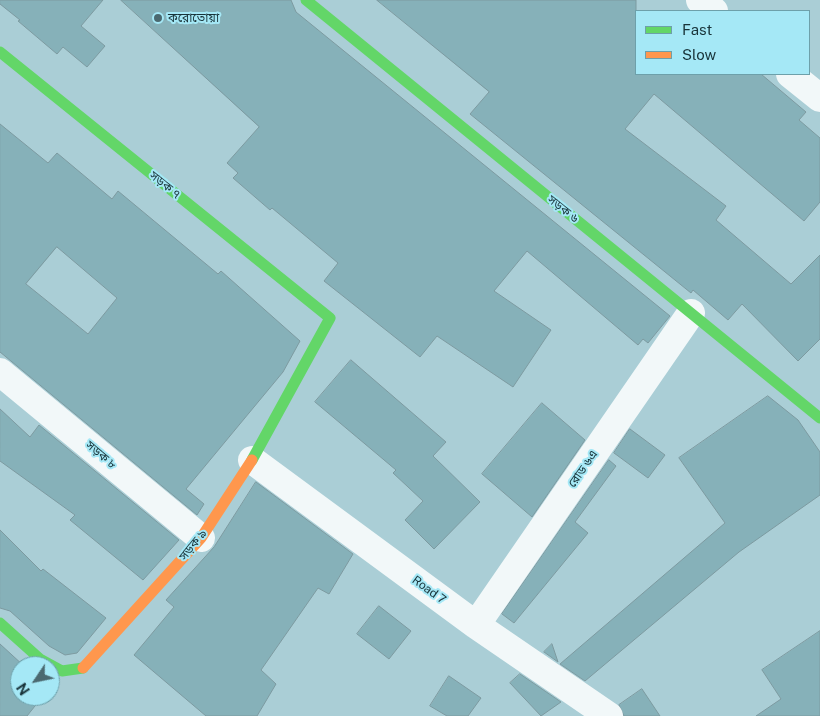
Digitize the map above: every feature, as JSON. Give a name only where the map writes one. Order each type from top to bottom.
[{"type":"street","name":"সড়ক ৬","points":[[306,0],[820,418]]},
{"type":"street","points":[[700,0],[713,10]]},
{"type":"street","name":"সড়ক ৭","points":[[0,52],[330,318]]},
{"type":"street","points":[[791,75],[820,98]]},
{"type":"street","name":"রোড ৬এ","points":[[476,625],[691,313]]},
{"type":"street","name":"সড়ক ৯","points":[[0,623],[40,659],[55,667],[62,670],[85,668],[201,538],[252,460],[330,318]]},
{"type":"street","name":"সড়ক ৮","points":[[0,372],[201,538]]},
{"type":"street","name":"Road 7","points":[[252,460],[476,625],[608,716]]},
{"type":"building","points":[[0,0],[103,0],[81,26],[105,46],[87,67],[63,47],[57,54],[0,4]]},
{"type":"building","points":[[121,0],[291,0],[296,12],[670,316],[648,343],[643,339],[638,345],[527,251],[494,291],[551,330],[513,387],[437,336],[420,357],[324,281],[338,263],[272,208],[270,210],[233,178],[238,173],[227,163],[259,127]]},
{"type":"building","points":[[377,0],[636,0],[635,75],[762,75],[806,112],[799,120],[820,138],[820,202],[804,221],[654,94],[625,129],[726,206],[716,220],[791,284],[820,255],[820,339],[798,361],[742,304],[728,320],[693,290],[691,293],[470,114],[489,92]]},
{"type":"building","points":[[0,124],[48,163],[57,153],[112,199],[118,191],[218,274],[221,271],[300,341],[283,372],[186,489],[204,504],[197,515],[0,352]],"holes":[[[57,247],[117,298],[88,334],[26,284]]]},
{"type":"building","points":[[351,360],[446,442],[433,456],[480,502],[434,549],[405,520],[423,501],[393,473],[396,470],[315,402]]},
{"type":"building","points":[[768,396],[798,420],[820,452],[820,495],[739,552],[585,681],[560,664],[725,523],[679,458]]},
{"type":"building","points":[[542,403],[585,440],[532,517],[482,474]]},
{"type":"building","points":[[0,409],[30,437],[39,425],[179,540],[143,580],[70,520],[75,515],[0,461]]},
{"type":"building","points":[[630,429],[665,455],[648,478],[614,453]]},
{"type":"building","points":[[609,460],[616,466],[575,522],[588,533],[514,623],[502,614]]},
{"type":"building","points":[[256,482],[353,554],[329,594],[318,588],[261,670],[276,684],[257,716],[206,716],[134,655],[174,607],[166,600],[214,547]]},
{"type":"building","points":[[0,530],[41,571],[43,569],[106,618],[77,653],[65,655],[49,646],[10,611],[0,608]]},
{"type":"building","points":[[379,606],[411,631],[389,659],[357,634]]},
{"type":"building","points":[[820,631],[820,716],[756,716],[781,699],[762,670]]},
{"type":"building","points":[[0,644],[13,656],[10,656],[10,706],[35,706],[27,716],[0,716]]},
{"type":"building","points":[[552,644],[558,662],[544,652]]},
{"type":"building","points":[[520,674],[561,702],[541,716],[510,683]]},
{"type":"building","points":[[449,676],[481,698],[468,716],[447,716],[430,706]]},
{"type":"building","points":[[642,689],[660,716],[624,716],[619,705]]},
{"type":"traffic: fast","points":[[306,0],[820,418]]},
{"type":"traffic: fast","points":[[0,52],[330,318],[252,460]]},
{"type":"traffic: fast","points":[[0,623],[40,659],[62,671],[83,668]]},
{"type":"traffic: slow","points":[[83,668],[201,538],[252,460]]},
{"type":"place","name":"করোতোয়া","points":[[158,18]]}]
